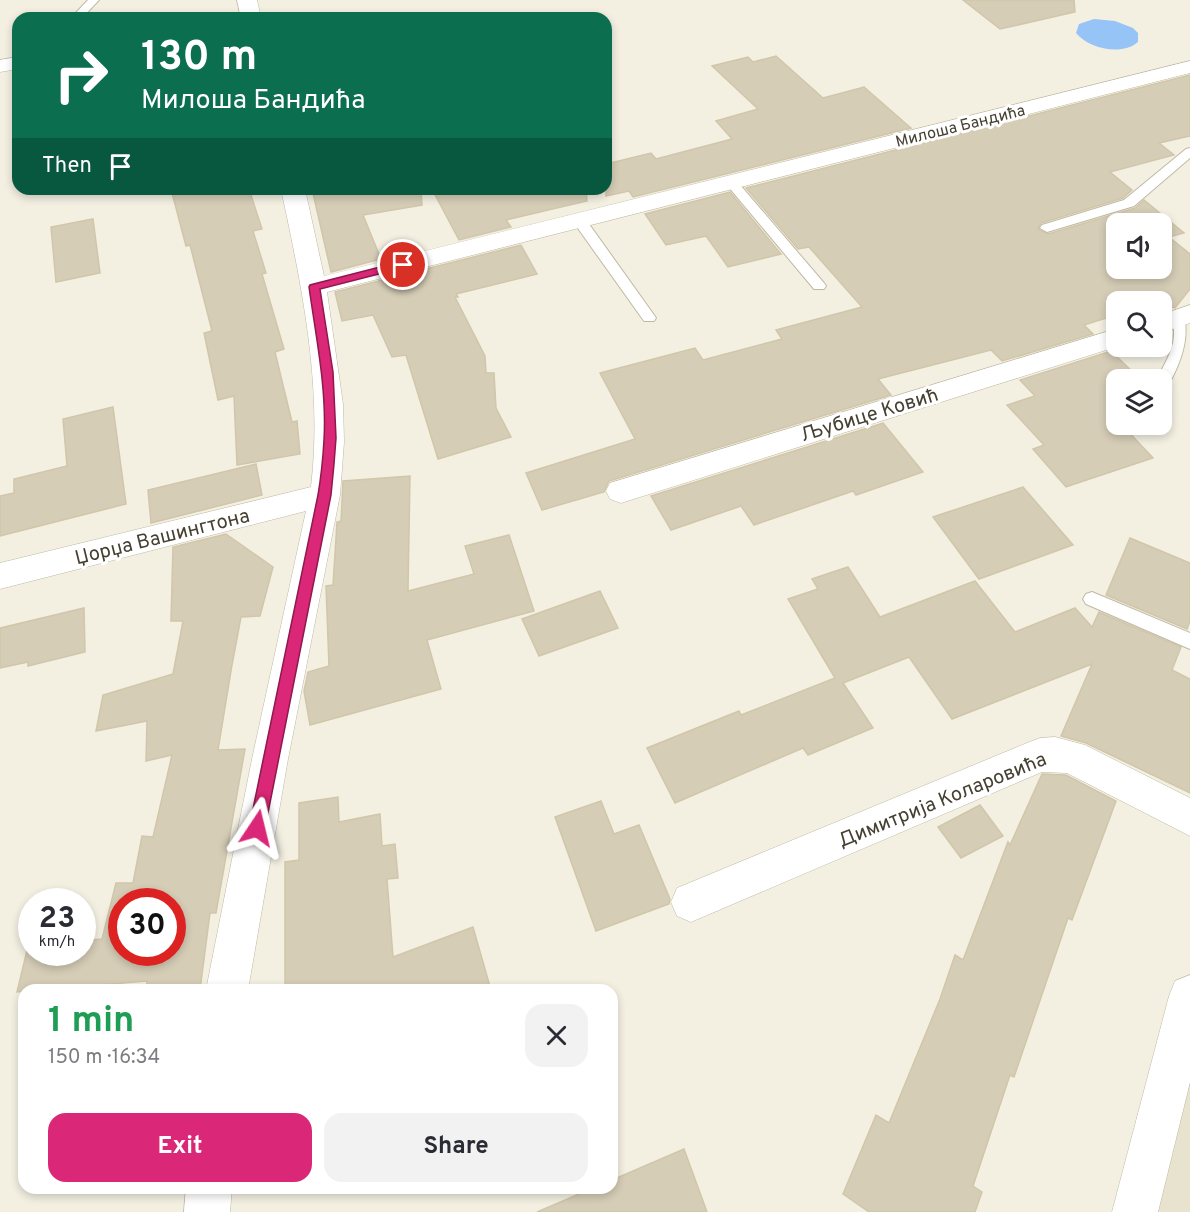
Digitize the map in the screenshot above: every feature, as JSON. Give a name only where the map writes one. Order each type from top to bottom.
[{"type":"street","name":"Милоша Бандића","points":[[314,287],[1190,67]]},
{"type":"street","points":[[229,984],[270,759],[325,495],[330,438],[328,382],[314,287],[294,195]]},
{"type":"street","name":"Љубице Ковић","points":[[621,491],[1106,341]]},
{"type":"street","name":"Џорџа Вашингтона","points":[[0,576],[325,495]]},
{"type":"street","name":"Димитрија Коларовића","points":[[691,902],[1040,755],[1055,754],[1072,757],[1190,818]]},
{"type":"street","points":[[1135,1212],[1190,996]]},
{"type":"street","points":[[207,1212],[208,1194]]},
{"type":"lane","points":[[82,12],[94,0]]},
{"type":"lane","points":[[1047,228],[1129,202],[1190,152]]},
{"type":"lane","points":[[731,182],[819,286]]},
{"type":"lane","points":[[579,220],[649,318]]},
{"type":"lane","points":[[1169,369],[1185,339],[1185,329],[1177,319]]},
{"type":"lane","points":[[1092,599],[1190,641]]},
{"type":"shaded area","points":[[1190,1032],[1190,1212],[1144,1212]]},
{"type":"water","points":[[1094,19],[1115,21],[1133,28],[1138,33],[1138,42],[1115,50],[1089,43],[1076,33],[1079,24]]},
{"type":"building","points":[[963,0],[1074,0],[1075,12],[1000,29]]},
{"type":"building","points":[[776,56],[823,98],[864,87],[911,128],[633,197],[629,191],[612,195],[612,163],[651,153],[656,159],[732,139],[716,121],[758,109],[712,66],[748,57],[753,62]]},
{"type":"building","points":[[1190,75],[1190,136],[1159,143],[1174,155],[1110,172],[1132,190],[1123,198],[1041,223],[1038,229],[1048,234],[1106,217],[1106,279],[1172,279],[1172,239],[1190,254],[1190,289],[1175,308],[1172,307],[1172,291],[1106,291],[1106,318],[1084,325],[1093,334],[1002,361],[991,350],[878,379],[891,395],[609,481],[604,492],[542,510],[526,473],[635,439],[600,373],[695,348],[703,360],[782,339],[776,330],[862,307],[809,247],[798,249],[746,188]]},
{"type":"building","points":[[730,192],[781,254],[728,267],[706,236],[666,245],[645,214]]},
{"type":"building","points":[[173,195],[251,195],[262,229],[253,231],[266,273],[262,274],[284,349],[275,352],[292,422],[297,421],[300,454],[237,465],[234,396],[218,400],[204,333],[212,331],[190,245],[186,246]]},
{"type":"building","points":[[313,195],[421,195],[422,205],[363,215],[381,259],[331,272]]},
{"type":"building","points":[[435,195],[586,195],[587,201],[506,220],[511,227],[459,240]]},
{"type":"building","points":[[1144,200],[1160,213],[1118,213],[1135,208]]},
{"type":"building","points":[[93,219],[100,273],[56,282],[51,227]]},
{"type":"building","points":[[1172,223],[1184,233],[1172,236]]},
{"type":"building","points":[[521,245],[537,274],[456,294],[458,297],[455,297],[485,356],[486,373],[494,373],[496,408],[511,437],[438,459],[406,355],[392,357],[373,315],[342,321],[335,292]]},
{"type":"building","points":[[1106,353],[1106,357],[1117,357],[1130,369],[1106,369],[1106,435],[1131,435],[1153,458],[1066,487],[1033,449],[1044,445],[1007,405],[1035,396],[1020,380]]},
{"type":"building","points":[[113,407],[126,504],[0,536],[0,496],[14,493],[14,479],[67,466],[63,419]]},
{"type":"building","points":[[883,423],[923,472],[856,495],[853,491],[754,525],[741,506],[671,530],[651,496]]},
{"type":"building","points":[[256,464],[262,495],[151,523],[148,490]]},
{"type":"building","points":[[410,476],[408,591],[474,574],[465,546],[509,535],[534,611],[427,640],[441,689],[310,725],[304,691],[308,672],[329,666],[326,586],[333,585],[337,522],[341,521],[343,481]]},
{"type":"building","points":[[1023,487],[1073,545],[979,579],[933,517]]},
{"type":"building","points":[[226,534],[273,567],[260,616],[241,617],[232,665],[218,750],[245,749],[216,913],[210,913],[201,984],[147,984],[147,981],[112,984],[19,984],[23,966],[96,966],[96,940],[102,939],[108,915],[108,966],[186,966],[186,888],[115,888],[116,883],[133,883],[142,836],[153,837],[172,755],[146,761],[147,721],[96,731],[103,695],[173,674],[183,621],[171,621],[173,547]]},
{"type":"building","points":[[1130,538],[1190,563],[1190,621],[1187,629],[1106,595]]},
{"type":"building","points":[[848,567],[880,617],[975,581],[1015,632],[1075,608],[1092,627],[1099,612],[1181,647],[1172,670],[1190,679],[1190,793],[1086,743],[1061,736],[1092,664],[952,719],[909,657],[843,683],[873,728],[808,755],[803,748],[675,803],[647,748],[739,711],[741,715],[835,678],[788,599],[818,589],[812,579]]},
{"type":"building","points":[[600,591],[618,628],[539,656],[522,619]]},
{"type":"building","points":[[84,608],[85,652],[28,666],[28,662],[0,668],[0,628]]},
{"type":"building","points":[[1042,774],[1066,775],[1116,801],[1072,920],[1068,918],[1014,1077],[1010,1075],[973,1186],[982,1192],[975,1212],[869,1212],[843,1194],[876,1115],[889,1123],[940,999],[955,955],[963,960],[1008,842],[1010,845]]},
{"type":"building","points":[[338,797],[339,822],[380,814],[382,846],[395,844],[398,878],[387,879],[393,957],[473,927],[489,984],[285,984],[285,862],[299,860],[299,803]]},
{"type":"building","points":[[601,801],[614,834],[639,825],[670,899],[669,904],[596,931],[555,817]]},
{"type":"building","points":[[980,805],[1003,836],[961,858],[938,827]]},
{"type":"building","points":[[684,1149],[707,1212],[537,1212],[579,1194],[618,1194],[618,1177]]},
{"type":"route","points":[[257,828],[325,495],[330,438],[327,372],[314,287],[403,265]]}]
